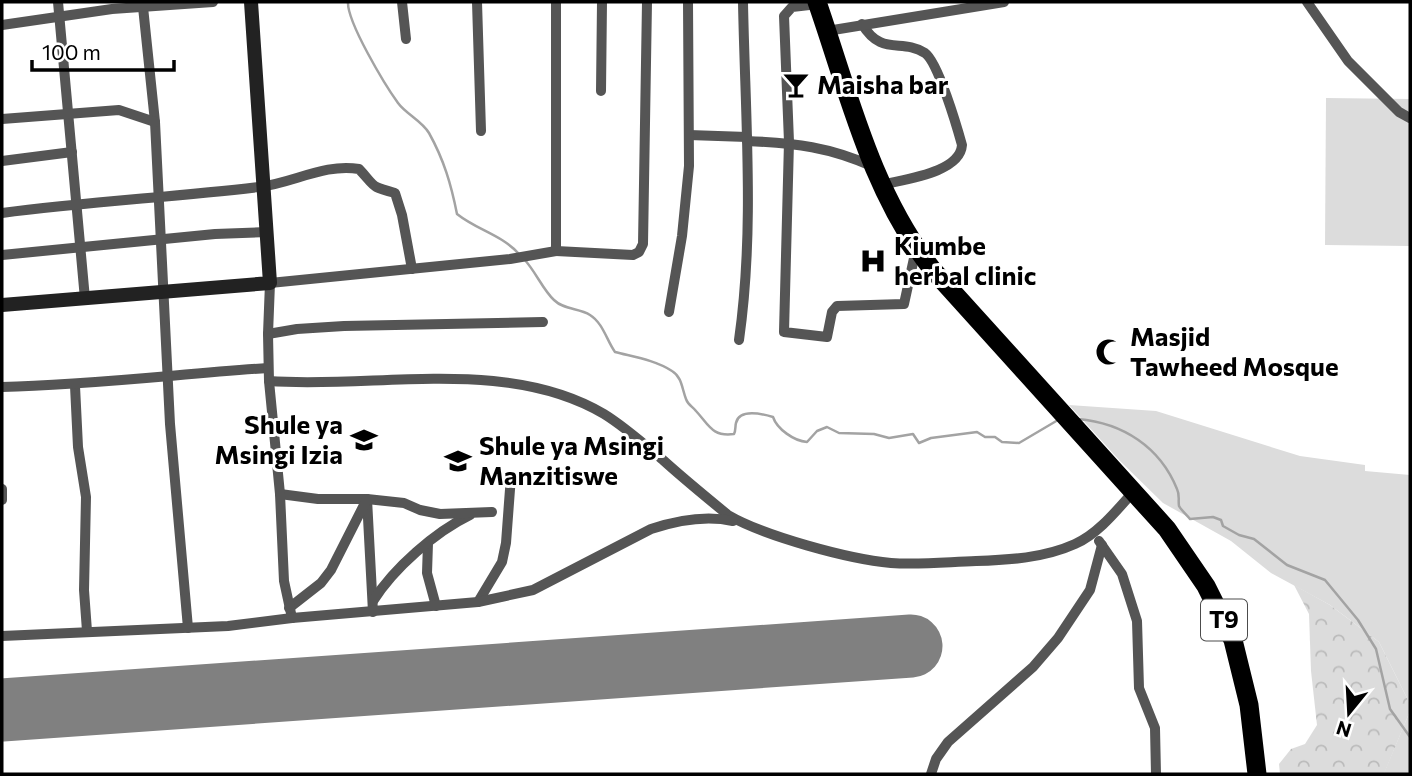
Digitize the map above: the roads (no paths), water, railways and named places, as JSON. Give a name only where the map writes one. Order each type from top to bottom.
[{"type":"highway","name":"T9","points":[[817,3],[877,176],[894,214],[916,249],[1133,491],[1185,553],[1206,586],[1233,640],[1248,705],[1257,774]]},
{"type":"street","points":[[58,2],[85,299]]},
{"type":"street","points":[[2,25],[143,6],[213,2]]},
{"type":"street","points":[[251,2],[270,283],[268,368],[280,494],[284,581],[291,613]]},
{"type":"street","points":[[402,2],[406,39]]},
{"type":"street","points":[[477,2],[481,131]]},
{"type":"street","points":[[556,2],[556,251]]},
{"type":"street","points":[[601,91],[602,2]]},
{"type":"street","points":[[2,305],[270,283],[510,259],[556,251],[633,255],[639,252],[643,244],[647,2]]},
{"type":"street","points":[[669,312],[682,236],[689,135],[688,2]]},
{"type":"street","points":[[738,340],[747,238],[743,2]]},
{"type":"street","points":[[827,31],[1004,2]]},
{"type":"street","points":[[1307,2],[1348,61],[1399,112],[1410,118]]},
{"type":"street","points":[[817,3],[792,7],[785,16],[789,142],[785,332],[827,337],[832,312],[837,306],[904,304],[916,249]]},
{"type":"street","points":[[143,6],[155,122],[167,374],[188,628]]},
{"type":"street","points":[[689,135],[789,142],[838,152],[877,176],[938,170],[953,163],[961,155],[962,145],[932,60],[917,50],[875,40],[862,24]]},
{"type":"street","points":[[2,119],[119,110],[155,122]]},
{"type":"street","points":[[2,161],[72,152]]},
{"type":"street","points":[[2,213],[78,203],[263,187],[309,174],[351,167],[359,169],[373,186],[395,193],[398,198],[412,269]]},
{"type":"street","points":[[2,255],[161,239],[267,232]]},
{"type":"street","points":[[268,334],[344,326],[543,322]]},
{"type":"street","points":[[2,387],[75,386],[167,374],[268,368]]},
{"type":"street","points":[[269,382],[449,379],[527,386],[548,391],[604,414],[728,515],[743,523]]},
{"type":"street","points":[[75,386],[78,447],[86,497],[84,590],[88,631]]},
{"type":"street","points":[[478,602],[502,562],[511,475]]},
{"type":"street","points":[[2,489],[2,500]]},
{"type":"street","points":[[2,636],[228,626],[291,613],[478,602],[533,590],[642,534],[672,522],[720,518],[888,563],[920,564],[1049,554],[1077,544],[1093,534],[1133,491]]},
{"type":"street","points":[[280,494],[318,499],[404,502],[428,513],[492,512]]},
{"type":"street","points":[[291,613],[331,570],[367,499]]},
{"type":"street","points":[[367,499],[372,607]]},
{"type":"street","points":[[372,607],[390,579],[428,543],[473,513]]},
{"type":"street","points":[[1093,534],[1122,575],[1137,621],[1139,688],[1155,728],[1156,774]]},
{"type":"street","points":[[428,543],[427,573],[436,606]]},
{"type":"street","points":[[931,774],[936,759],[948,742],[1033,667],[1058,638],[1090,590],[1102,545]]},
{"type":"waterway","points":[[348,2],[360,38],[385,82],[401,107],[426,129],[434,143],[446,172],[457,214],[505,242],[519,254]]},
{"type":"waterway","points":[[524,259],[554,300],[562,306],[594,318],[615,352],[652,361],[675,374],[680,380],[688,403],[712,429],[721,434],[734,434],[738,418],[752,413],[773,417],[787,434],[807,442],[817,431],[827,427],[839,433],[874,434],[889,438],[913,434],[919,443],[931,438],[977,432],[1002,442],[1019,443],[1058,420]]},
{"type":"waterway","points":[[1078,419],[1094,421],[1125,432],[1150,449],[1170,474],[1178,491],[1179,506],[1190,519],[1213,517],[1221,520],[1223,526],[1239,535],[1254,539],[1287,565],[1325,580],[1358,620],[1376,649],[1390,709],[1410,737]]},
{"type":"place","name":"Maisha bar","points":[[796,85]]},
{"type":"place","name":"Kiumbe herbal clinic","points":[[873,261]]},
{"type":"place","name":"Masjid Tawheed Mosque","points":[[1109,352]]},
{"type":"place","name":"Shule ya Msingi Izia","points":[[364,440]]},
{"type":"place","name":"Shule ya Msingi Manzitiswe","points":[[458,461]]}]
